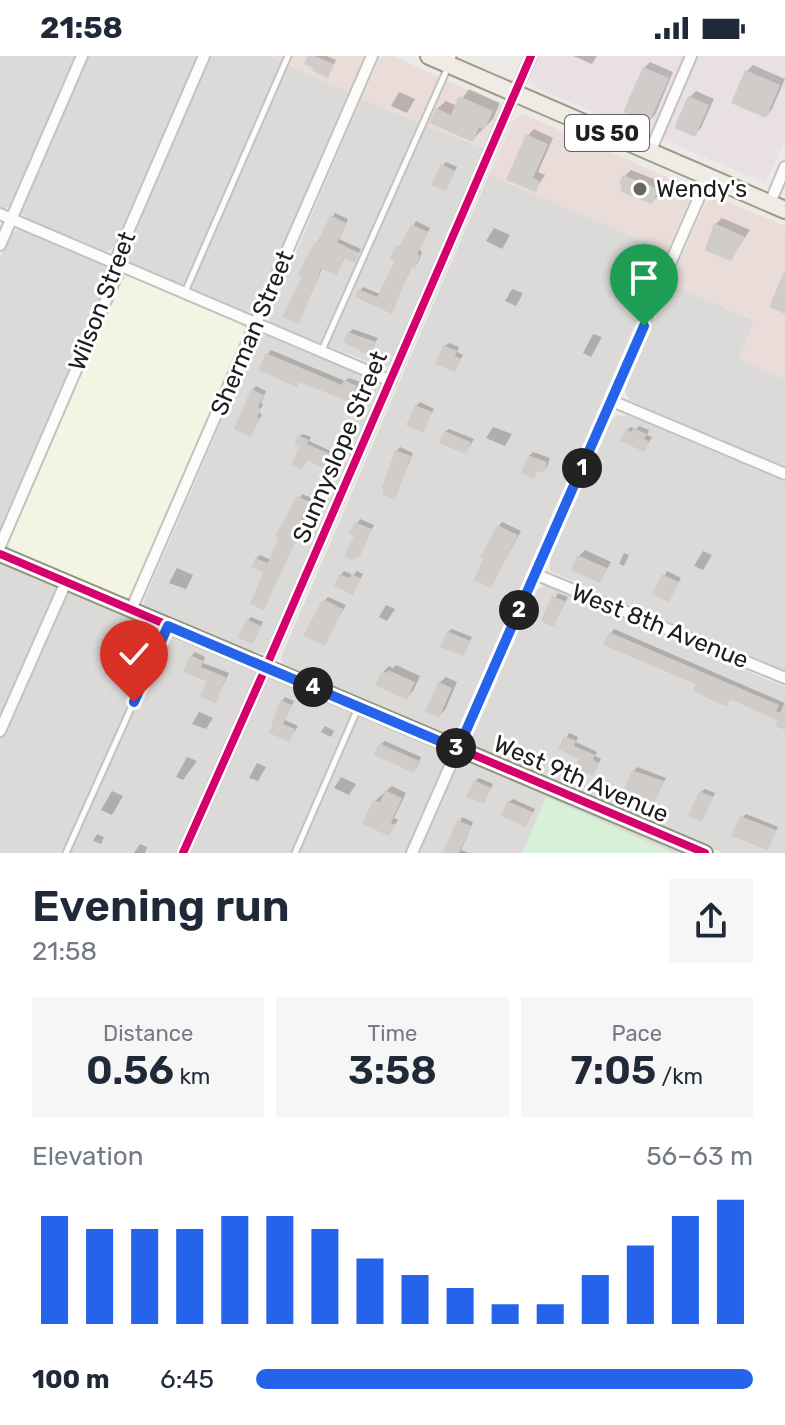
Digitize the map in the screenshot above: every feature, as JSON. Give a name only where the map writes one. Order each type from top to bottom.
[{"type":"main road","name":"US 50","points":[[429,56],[451,60],[516,93],[778,206]]},
{"type":"street","points":[[0,245],[82,56]]},
{"type":"street","name":"Wilson Street","points":[[0,546],[117,275],[116,264],[204,56]]},
{"type":"street","name":"Sherman Street","points":[[131,610],[372,56]]},
{"type":"street","name":"Sunnyslope Street","points":[[183,853],[531,56]]},
{"type":"street","points":[[650,152],[691,56]]},
{"type":"street","points":[[778,206],[785,167]]},
{"type":"street","points":[[412,853],[708,177]]},
{"type":"street","points":[[0,214],[391,381]]},
{"type":"street","points":[[612,401],[785,474]]},
{"type":"street","name":"West 9th Avenue","points":[[0,554],[705,853]]},
{"type":"street","name":"West 8th Avenue","points":[[535,574],[785,678]]},
{"type":"street","points":[[0,731],[66,582]]},
{"type":"lane","points":[[185,293],[288,56]]},
{"type":"lane","points":[[322,351],[451,60]]},
{"type":"lane","points":[[66,853],[168,626]]},
{"type":"lane","points":[[295,853],[359,707]]},
{"type":"shaded area","points":[[0,56],[77,56],[12,205],[5,209],[0,208]]},
{"type":"shaded area","points":[[89,56],[198,56],[115,246],[107,252],[26,219],[21,212]]},
{"type":"shaded area","points":[[210,56],[268,56],[351,93],[258,309],[253,312],[244,312],[130,263],[123,255]]},
{"type":"shaded area","points":[[268,56],[366,56],[351,93]]},
{"type":"shaded area","points":[[384,56],[393,56],[501,105],[502,111],[485,149],[361,99],[379,60]]},
{"type":"shaded area","points":[[538,56],[685,56],[654,130],[647,135],[537,88],[532,84],[530,74]]},
{"type":"shaded area","points":[[698,56],[785,56],[785,141],[765,183],[664,140],[663,135]]},
{"type":"shaded area","points":[[361,99],[485,149],[393,362],[384,368],[272,324],[268,318]]},
{"type":"shaded area","points":[[523,114],[687,186],[690,199],[667,251],[489,175],[513,120]]},
{"type":"shaded area","points":[[489,175],[667,251],[459,730],[446,736],[290,669],[282,664],[281,657]]},
{"type":"shaded area","points":[[716,197],[785,226],[785,379],[739,359],[754,320],[670,284],[705,204]]},
{"type":"shaded area","points":[[21,230],[107,267],[112,272],[0,532],[0,258],[10,236],[14,231]]},
{"type":"shaded area","points":[[131,277],[242,324],[246,332],[132,595],[122,599],[12,553],[8,543],[122,281]]},
{"type":"shaded area","points":[[670,284],[755,321],[739,359],[785,379],[785,468],[629,400],[625,391],[627,383]]},
{"type":"shaded area","points":[[267,335],[378,381],[381,386],[268,650],[252,654],[149,611],[143,603],[256,341],[260,336]]},
{"type":"shaded area","points":[[617,415],[629,416],[785,482],[785,672],[550,571],[550,559],[610,421]]},
{"type":"shaded area","points":[[0,563],[248,668],[685,853],[0,853]]},
{"type":"shaded area","points":[[545,585],[785,687],[785,853],[723,853],[474,747],[471,739],[473,732],[535,591]]},
{"type":"green space","points":[[546,797],[673,853],[522,853]]},
{"type":"building","points":[[308,56],[334,64],[328,78],[304,64]]},
{"type":"building","points":[[643,67],[669,78],[649,123],[623,112]]},
{"type":"building","points":[[745,70],[780,85],[766,118],[731,103]]},
{"type":"building","points":[[459,96],[493,111],[484,130],[479,127],[473,142],[429,123],[436,108],[451,115]]},
{"type":"building","points":[[688,96],[709,105],[695,137],[674,128]]},
{"type":"building","points":[[526,134],[548,144],[533,178],[540,181],[536,192],[506,180]]},
{"type":"building","points":[[441,164],[455,171],[446,191],[431,185]]},
{"type":"building","points":[[623,175],[659,189],[652,204],[622,192],[622,185],[619,184]]},
{"type":"building","points":[[330,215],[346,223],[337,242],[359,253],[355,263],[344,258],[337,275],[321,269],[299,324],[282,317],[302,277],[298,275],[305,260],[315,242],[318,243]]},
{"type":"building","points":[[714,223],[745,237],[731,261],[705,250]]},
{"type":"building","points":[[411,224],[428,232],[417,254],[420,255],[415,269],[411,267],[392,314],[355,297],[358,289],[377,297],[395,261],[390,259],[395,245],[399,247]]},
{"type":"building","points":[[785,270],[785,314],[769,307]]},
{"type":"building","points":[[348,332],[376,342],[370,356],[343,342]]},
{"type":"building","points":[[443,345],[457,351],[455,356],[461,359],[455,372],[435,364]]},
{"type":"building","points":[[266,353],[342,385],[344,380],[357,386],[350,402],[299,382],[297,387],[258,370]]},
{"type":"building","points":[[251,389],[264,395],[251,437],[234,429]]},
{"type":"building","points":[[415,405],[432,412],[423,433],[406,425]]},
{"type":"building","points":[[633,428],[647,434],[644,439],[649,441],[645,452],[620,441],[626,429],[632,432]]},
{"type":"building","points":[[444,431],[471,442],[466,454],[439,443]]},
{"type":"building","points":[[298,435],[309,440],[307,444],[332,455],[326,469],[307,460],[302,470],[291,465],[300,446],[294,444]]},
{"type":"building","points":[[395,450],[411,456],[395,500],[382,494],[382,488]]},
{"type":"building","points":[[528,455],[547,462],[544,473],[538,470],[534,479],[521,473]]},
{"type":"building","points":[[297,496],[310,502],[264,610],[250,604],[263,572],[251,567],[255,558],[268,563],[278,538],[275,536]]},
{"type":"building","points":[[355,522],[372,529],[359,558],[356,557],[354,561],[344,556],[354,536],[349,534]]},
{"type":"building","points":[[497,525],[518,535],[491,588],[474,580],[483,559],[480,558]]},
{"type":"building","points":[[577,555],[607,568],[600,583],[571,570]]},
{"type":"building","points":[[339,574],[361,578],[353,595],[334,586]]},
{"type":"building","points":[[662,574],[679,582],[669,602],[652,594]]},
{"type":"building","points":[[552,596],[565,601],[554,627],[541,621]]},
{"type":"building","points":[[323,599],[343,609],[325,646],[303,636]]},
{"type":"building","points":[[246,619],[261,626],[253,644],[238,638]]},
{"type":"building","points":[[447,631],[470,641],[464,656],[440,647]]},
{"type":"building","points":[[609,632],[779,705],[776,711],[780,713],[785,701],[785,730],[775,726],[777,720],[730,699],[727,706],[713,701],[693,691],[696,684],[603,645]]},
{"type":"building","points":[[190,655],[203,661],[201,667],[226,677],[216,703],[200,697],[206,681],[183,672]]},
{"type":"building","points":[[388,670],[415,682],[407,700],[375,685],[382,671],[387,673]]},
{"type":"building","points":[[438,682],[452,688],[439,718],[425,712]]},
{"type":"building","points":[[280,700],[292,705],[283,724],[295,729],[290,742],[269,733]]},
{"type":"building","points":[[564,736],[576,741],[574,746],[595,755],[593,760],[599,763],[593,776],[575,768],[579,759],[558,749]]},
{"type":"building","points":[[379,743],[419,761],[414,773],[374,755]]},
{"type":"building","points":[[632,770],[664,781],[655,802],[624,789]]},
{"type":"building","points":[[474,780],[491,788],[484,804],[466,797]]},
{"type":"building","points":[[385,790],[402,798],[389,836],[362,824],[373,800],[380,802]]},
{"type":"building","points":[[699,791],[713,797],[702,822],[688,816]]},
{"type":"building","points":[[507,801],[533,812],[526,827],[501,816]]},
{"type":"building","points":[[740,816],[776,830],[768,850],[731,836]]},
{"type":"building","points":[[457,820],[471,826],[459,853],[443,853]]},
{"type":"cycle path","points":[[183,853],[531,56]]},
{"type":"cycle path","points":[[0,554],[705,853]]},
{"type":"place","name":"Wendy's","points":[[640,189]]},
{"type":"route","points":[[134,702],[168,626],[458,749],[644,326]]}]
